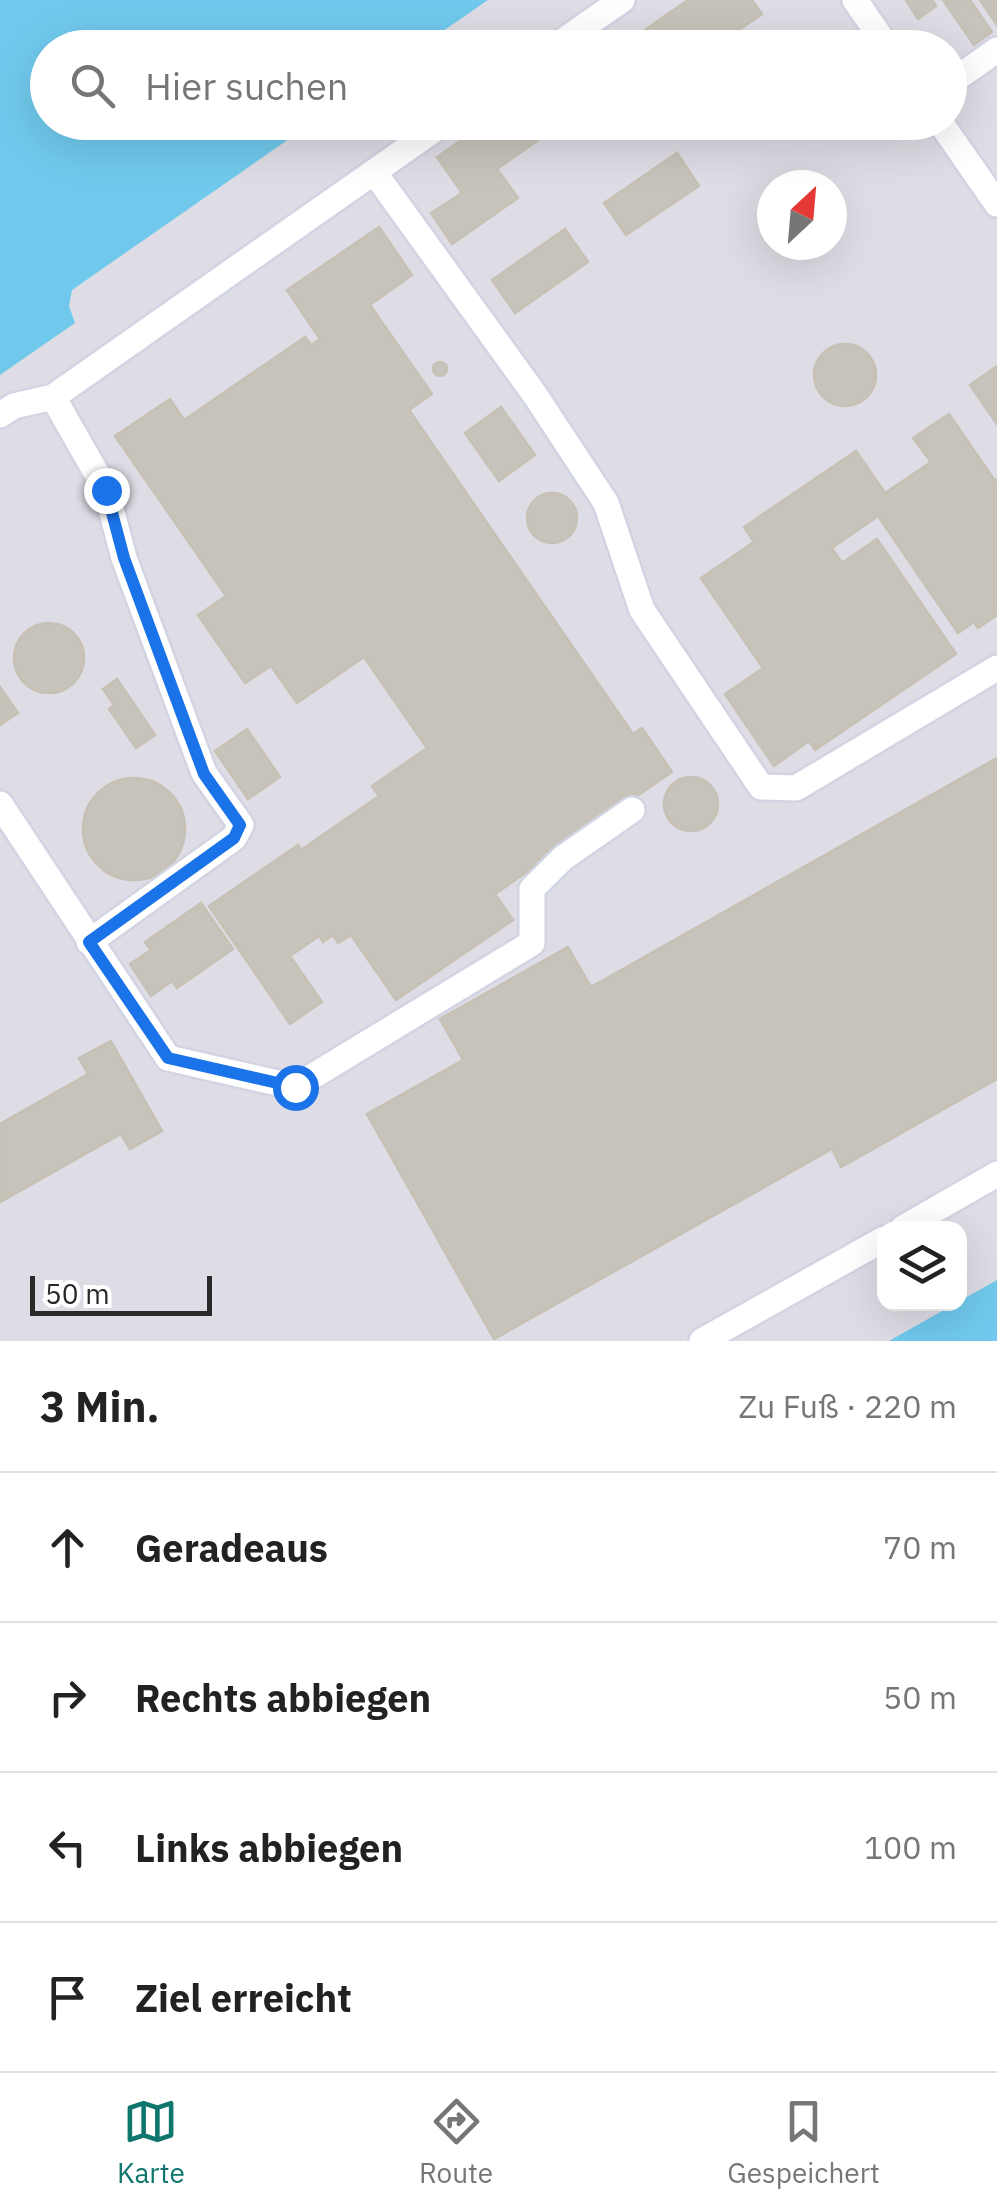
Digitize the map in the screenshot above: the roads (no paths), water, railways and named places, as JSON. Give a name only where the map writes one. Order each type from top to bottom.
[{"type":"lane","points":[[579,30],[622,0]]},
{"type":"lane","points":[[855,0],[876,30]]},
{"type":"lane","points":[[967,71],[997,50]]},
{"type":"lane","points":[[0,416],[14,406],[54,397],[419,140]]},
{"type":"lane","points":[[953,140],[997,204]]},
{"type":"lane","points":[[374,172],[535,395],[606,502],[642,610],[762,787],[796,788],[997,668]]},
{"type":"lane","points":[[54,397],[106,490],[124,558],[204,774],[240,825],[234,838],[89,942]]},
{"type":"lane","points":[[0,804],[168,1058],[295,1087],[532,943],[532,889],[563,858],[632,810]]},
{"type":"lane","points":[[915,1221],[997,1174]]},
{"type":"lane","points":[[702,1341],[877,1243]]},
{"type":"water","points":[[0,0],[488,0],[445,30],[30,30],[30,140],[288,140],[72,290],[69,306],[75,323],[0,375]]},
{"type":"water","points":[[997,1280],[997,1341],[889,1341],[942,1311],[967,1311],[967,1297]]}]
